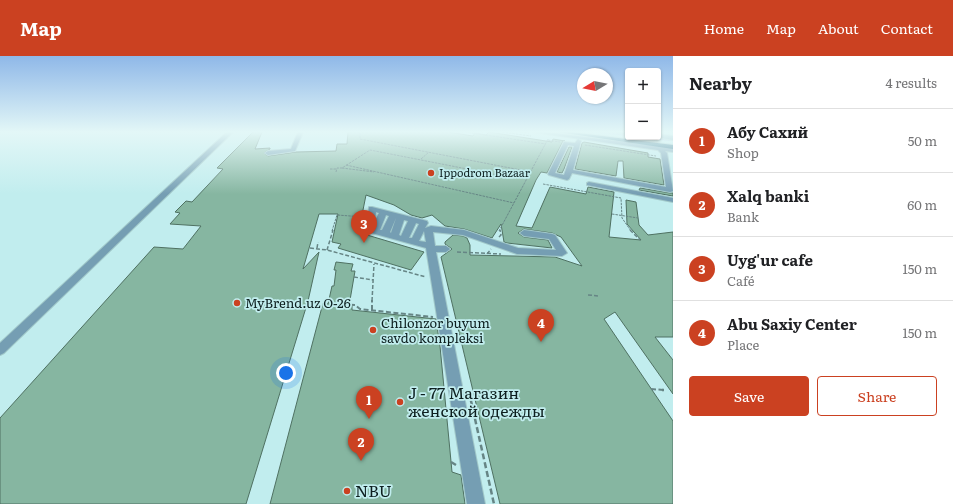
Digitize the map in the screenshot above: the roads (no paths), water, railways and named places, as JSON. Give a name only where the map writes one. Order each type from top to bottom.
[{"type":"street","points":[[0,350],[208,153]]},
{"type":"street","points":[[561,153],[551,174],[566,178],[574,153]]},
{"type":"street","points":[[569,171],[670,190],[664,153]]},
{"type":"street","points":[[589,184],[673,200]]},
{"type":"street","points":[[414,242],[424,223],[372,209],[371,230],[430,247],[446,249]]},
{"type":"street","points":[[385,234],[397,216]]},
{"type":"street","points":[[394,236],[397,216]]},
{"type":"street","points":[[404,239],[413,220]]},
{"type":"street","points":[[476,504],[427,232],[431,229],[464,233],[517,251],[562,253],[552,237],[524,233]]},
{"type":"place","name":"Ippodrom Bazaar","points":[[431,173]]},
{"type":"place","name":"Uyg'ur cafe","points":[[364,243]]},
{"type":"place","name":"MyBrend.uz O-26","points":[[237,303]]},
{"type":"place","name":"Chilonzor buyum savdo kompleksi","points":[[373,330]]},
{"type":"place","name":"Abu Saxiy Center","points":[[541,342]]},
{"type":"place","name":"J - 77 Магазин женской одежды","points":[[400,402]]},
{"type":"place","name":"Абу Сахий","points":[[369,419]]},
{"type":"place","name":"Xalq banki","points":[[361,461]]},
{"type":"place","name":"NBU","points":[[347,491]]}]
